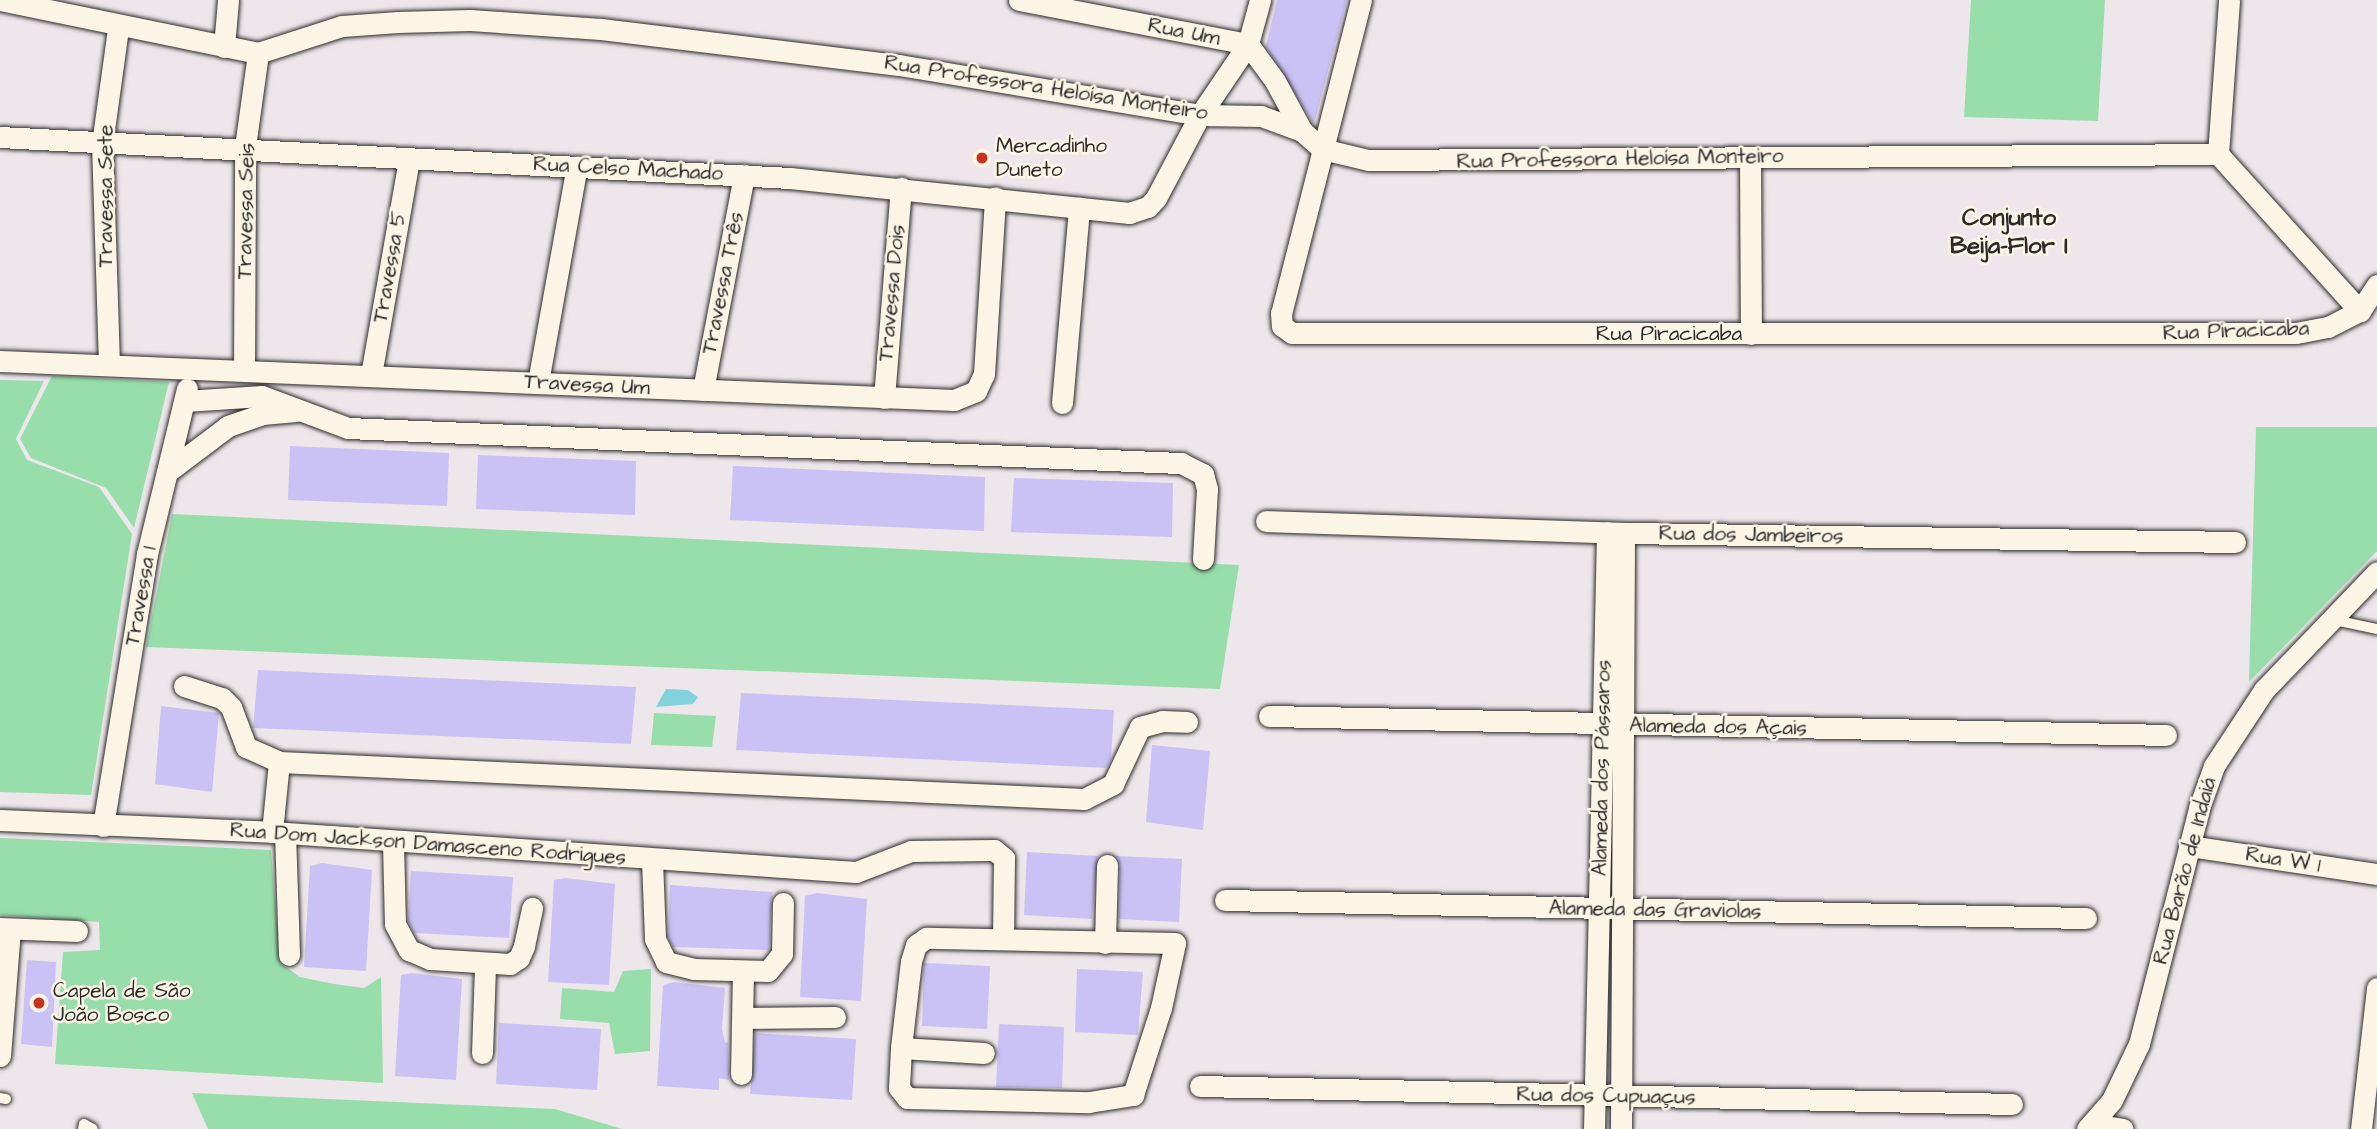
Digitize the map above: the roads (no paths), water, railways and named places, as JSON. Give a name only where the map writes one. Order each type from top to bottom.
[{"type":"street","name":"Rua Professora Heloísa Monteiro","points":[[0,0],[118,28],[258,53],[342,26],[470,20],[538,23],[899,65],[1200,115],[1261,116],[1302,131],[1322,149],[1395,161],[2218,154]]},
{"type":"street","points":[[224,47],[228,0]]},
{"type":"street","name":"Rua Um","points":[[1019,0],[1248,44],[1275,81],[1302,131]]},
{"type":"street","name":"Rua Celso Machado","points":[[0,137],[102,144],[245,147],[409,159],[744,175],[995,197],[1129,213],[1148,207],[1200,115],[1248,44],[1260,0]]},
{"type":"street","name":"Rua Piracicaba","points":[[1361,0],[1281,313],[1282,326],[1292,333],[2297,333],[2328,327],[2360,311]]},
{"type":"street","points":[[2229,0],[2218,154],[2360,311],[2377,285]]},
{"type":"street","name":"Travessa Sete","points":[[108,365],[102,144],[118,28]]},
{"type":"street","name":"Travessa Seis","points":[[244,370],[245,147],[258,53]]},
{"type":"street","points":[[1749,158],[1751,334]]},
{"type":"street","name":"Travessa 5","points":[[371,375],[409,159]]},
{"type":"street","points":[[538,382],[577,166]]},
{"type":"street","name":"Travessa Três","points":[[703,390],[744,175]]},
{"type":"street","name":"Travessa Dois","points":[[884,398],[901,188]]},
{"type":"street","name":"Travessa Um","points":[[0,361],[954,400],[966,397],[981,382],[995,197]]},
{"type":"street","points":[[1062,403],[1079,208]]},
{"type":"street","name":"Travessa 1","points":[[103,826],[147,554],[191,369]]},
{"type":"street","points":[[185,401],[262,396],[348,428],[1181,463],[1203,474],[1207,489],[1203,559]]},
{"type":"street","points":[[167,472],[228,426],[262,414],[298,411]]},
{"type":"street","name":"Rua dos Jambeiros","points":[[1266,521],[1616,532],[2235,542]]},
{"type":"street","name":"Alameda dos Pássaros","points":[[1616,532],[1625,725],[1621,1129]]},
{"type":"street","name":"Alameda dos Pássaros","points":[[1594,1129],[1602,725],[1616,532]]},
{"type":"street","name":"Rua Barão de Indaiá","points":[[2090,1127],[2127,1075],[2138,1044],[2189,846],[2214,765],[2231,734],[2264,690],[2334,620],[2377,572]]},
{"type":"street","points":[[184,686],[222,698],[231,707],[246,747],[279,762],[1084,799],[1113,783],[1140,727],[1187,722]]},
{"type":"street","name":"Alameda dos Açais","points":[[1269,716],[2166,735]]},
{"type":"street","points":[[279,762],[278,832],[289,955]]},
{"type":"street","name":"Rua Dom Jackson Damasceno Rodrigues","points":[[0,820],[278,832],[393,843],[856,873],[911,851],[994,850],[1004,858],[1003,938]]},
{"type":"street","points":[[393,843],[395,925],[400,939],[409,950],[430,959],[485,966],[519,958],[531,908]]},
{"type":"street","name":"Rua W 1","points":[[2189,846],[2377,874]]},
{"type":"street","points":[[652,860],[657,951],[666,962],[694,969],[743,973],[768,971],[778,963],[783,903]]},
{"type":"street","points":[[1105,943],[1107,864]]},
{"type":"street","name":"Alameda das Graviolas","points":[[1224,900],[2085,919]]},
{"type":"street","points":[[0,1056],[5,928],[77,931]]},
{"type":"street","points":[[926,938],[1003,938],[1105,943],[1175,943],[1161,1008],[1133,1095],[1089,1102],[907,1098],[899,1088],[901,1048],[916,945],[926,938]]},
{"type":"street","points":[[482,1053],[485,966]]},
{"type":"street","points":[[741,1074],[743,973]]},
{"type":"street","points":[[2361,1129],[2377,988]]},
{"type":"street","points":[[743,1018],[835,1017]]},
{"type":"street","points":[[901,1048],[984,1053]]},
{"type":"street","name":"Rua dos Cupuaçus","points":[[1200,1086],[2012,1104]]},
{"type":"street","points":[[2090,1127],[2123,1129]]},
{"type":"lane","points":[[2334,620],[2377,629]]},
{"type":"lane","points":[[83,1129],[85,1124],[93,1129]]},
{"type":"water","points":[[666,689],[688,690],[698,697],[693,704],[656,707]]},
{"type":"place","name":"Mercadinho Duneto","points":[[982,158]]},
{"type":"place","name":"Capela de São João Bosco","points":[[39,1003]]},
{"type":"district","name":"Conjunto Beija-Flor I","points":[[2009,233]]}]
